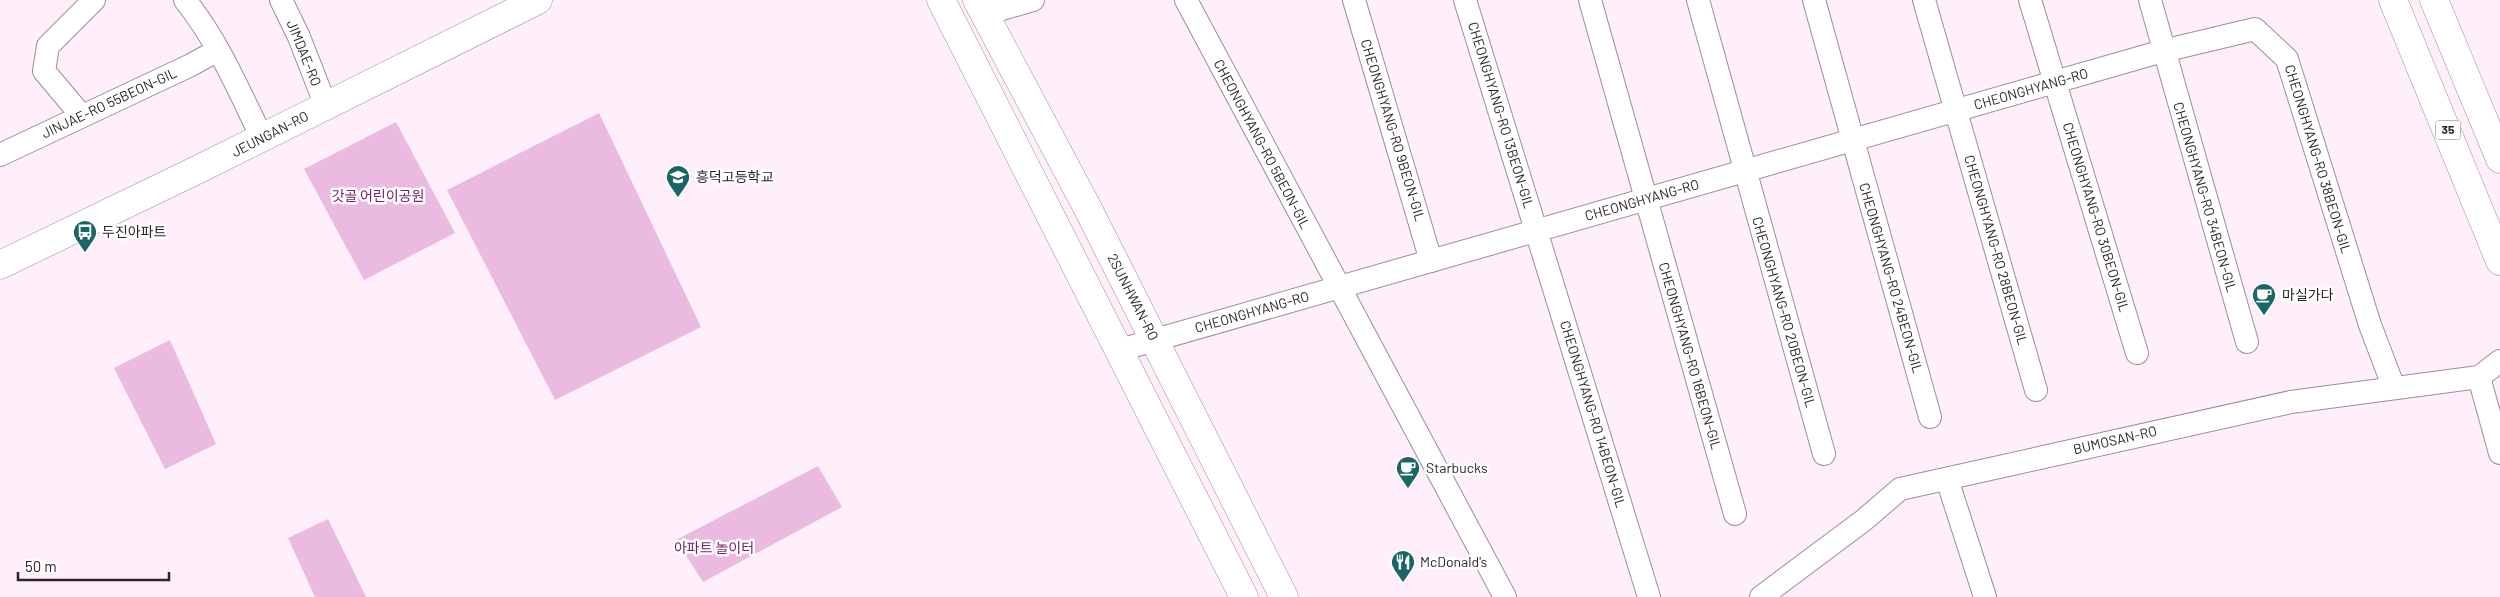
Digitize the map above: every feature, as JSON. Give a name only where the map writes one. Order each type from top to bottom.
[{"type":"main road","name":"JEUNGAN-RO","points":[[0,265],[262,138],[538,0]]},
{"type":"main road","points":[[941,0],[1244,597]]},
{"type":"main road","name":"35","points":[[2394,0],[2500,261]]},
{"type":"main road","points":[[2434,0],[2500,159]]},
{"type":"main road","name":"2SUNHWAN-RO","points":[[981,7],[1087,207],[1284,597]]},
{"type":"street","points":[[81,115],[44,71],[48,46],[94,0]]},
{"type":"street","points":[[185,0],[199,18],[218,50],[262,138]]},
{"type":"street","name":"JIMDAE-RO","points":[[281,0],[299,37],[326,106]]},
{"type":"street","points":[[981,7],[1033,0]]},
{"type":"street","name":"CHEONGHYANG-RO 5BEON-GIL","points":[[1186,0],[1505,597]]},
{"type":"street","name":"CHEONGHYANG-RO 9BEON-GIL","points":[[1354,0],[1431,261]]},
{"type":"street","name":"CHEONGHYANG-RO 13BEON-GIL","points":[[1466,0],[1536,230]]},
{"type":"street","name":"CHEONGHYANG-RO 16BEON-GIL","points":[[1590,0],[1735,514]]},
{"type":"street","name":"CHEONGHYANG-RO 20BEON-GIL","points":[[1698,0],[1824,454]]},
{"type":"street","name":"CHEONGHYANG-RO 24BEON-GIL","points":[[1814,0],[1930,417]]},
{"type":"street","name":"CHEONGHYANG-RO 28BEON-GIL","points":[[1924,0],[2036,390]]},
{"type":"street","name":"CHEONGHYANG-RO 30BEON-GIL","points":[[2030,0],[2138,353]]},
{"type":"street","name":"CHEONGHYANG-RO 34BEON-GIL","points":[[2150,0],[2247,342]]},
{"type":"street","name":"CHEONGHYANG-RO 38BEON-GIL","points":[[2163,51],[2255,29],[2287,59],[2370,325],[2394,388]]},
{"type":"street","name":"JINJAE-RO 55BEON-GIL","points":[[0,154],[218,50]]},
{"type":"street","name":"CHEONGHYANG-RO","points":[[1120,350],[2163,51]]},
{"type":"street","name":"CHEONGHYANG-RO 14BEON-GIL","points":[[1536,230],[1649,597]]},
{"type":"street","name":"BUMOSAN-RO","points":[[1761,597],[1864,520],[1900,489],[2291,402],[2479,377],[2500,361]]},
{"type":"street","points":[[2479,377],[2500,453]]},
{"type":"street","points":[[1947,480],[1985,597]]},
{"type":"green space","points":[[599,113],[701,327],[555,400],[447,190]]},
{"type":"green space","name":"갓골 어린이공원","points":[[396,122],[455,233],[364,280],[304,169]]},
{"type":"green space","points":[[170,340],[216,444],[165,469],[114,368]]},
{"type":"green space","name":"아파트 놀이터","points":[[818,466],[842,507],[703,582],[676,540]]},
{"type":"green space","points":[[328,519],[366,597],[315,597],[288,538]]},
{"type":"place","name":"흥덕고등학교","points":[[678,198]]},
{"type":"place","name":"두진아파트","points":[[85,253]]},
{"type":"place","name":"마실가다","points":[[2264,316]]},
{"type":"place","name":"Starbucks","points":[[1408,489]]},
{"type":"place","name":"McDonald's","points":[[1403,583]]}]
